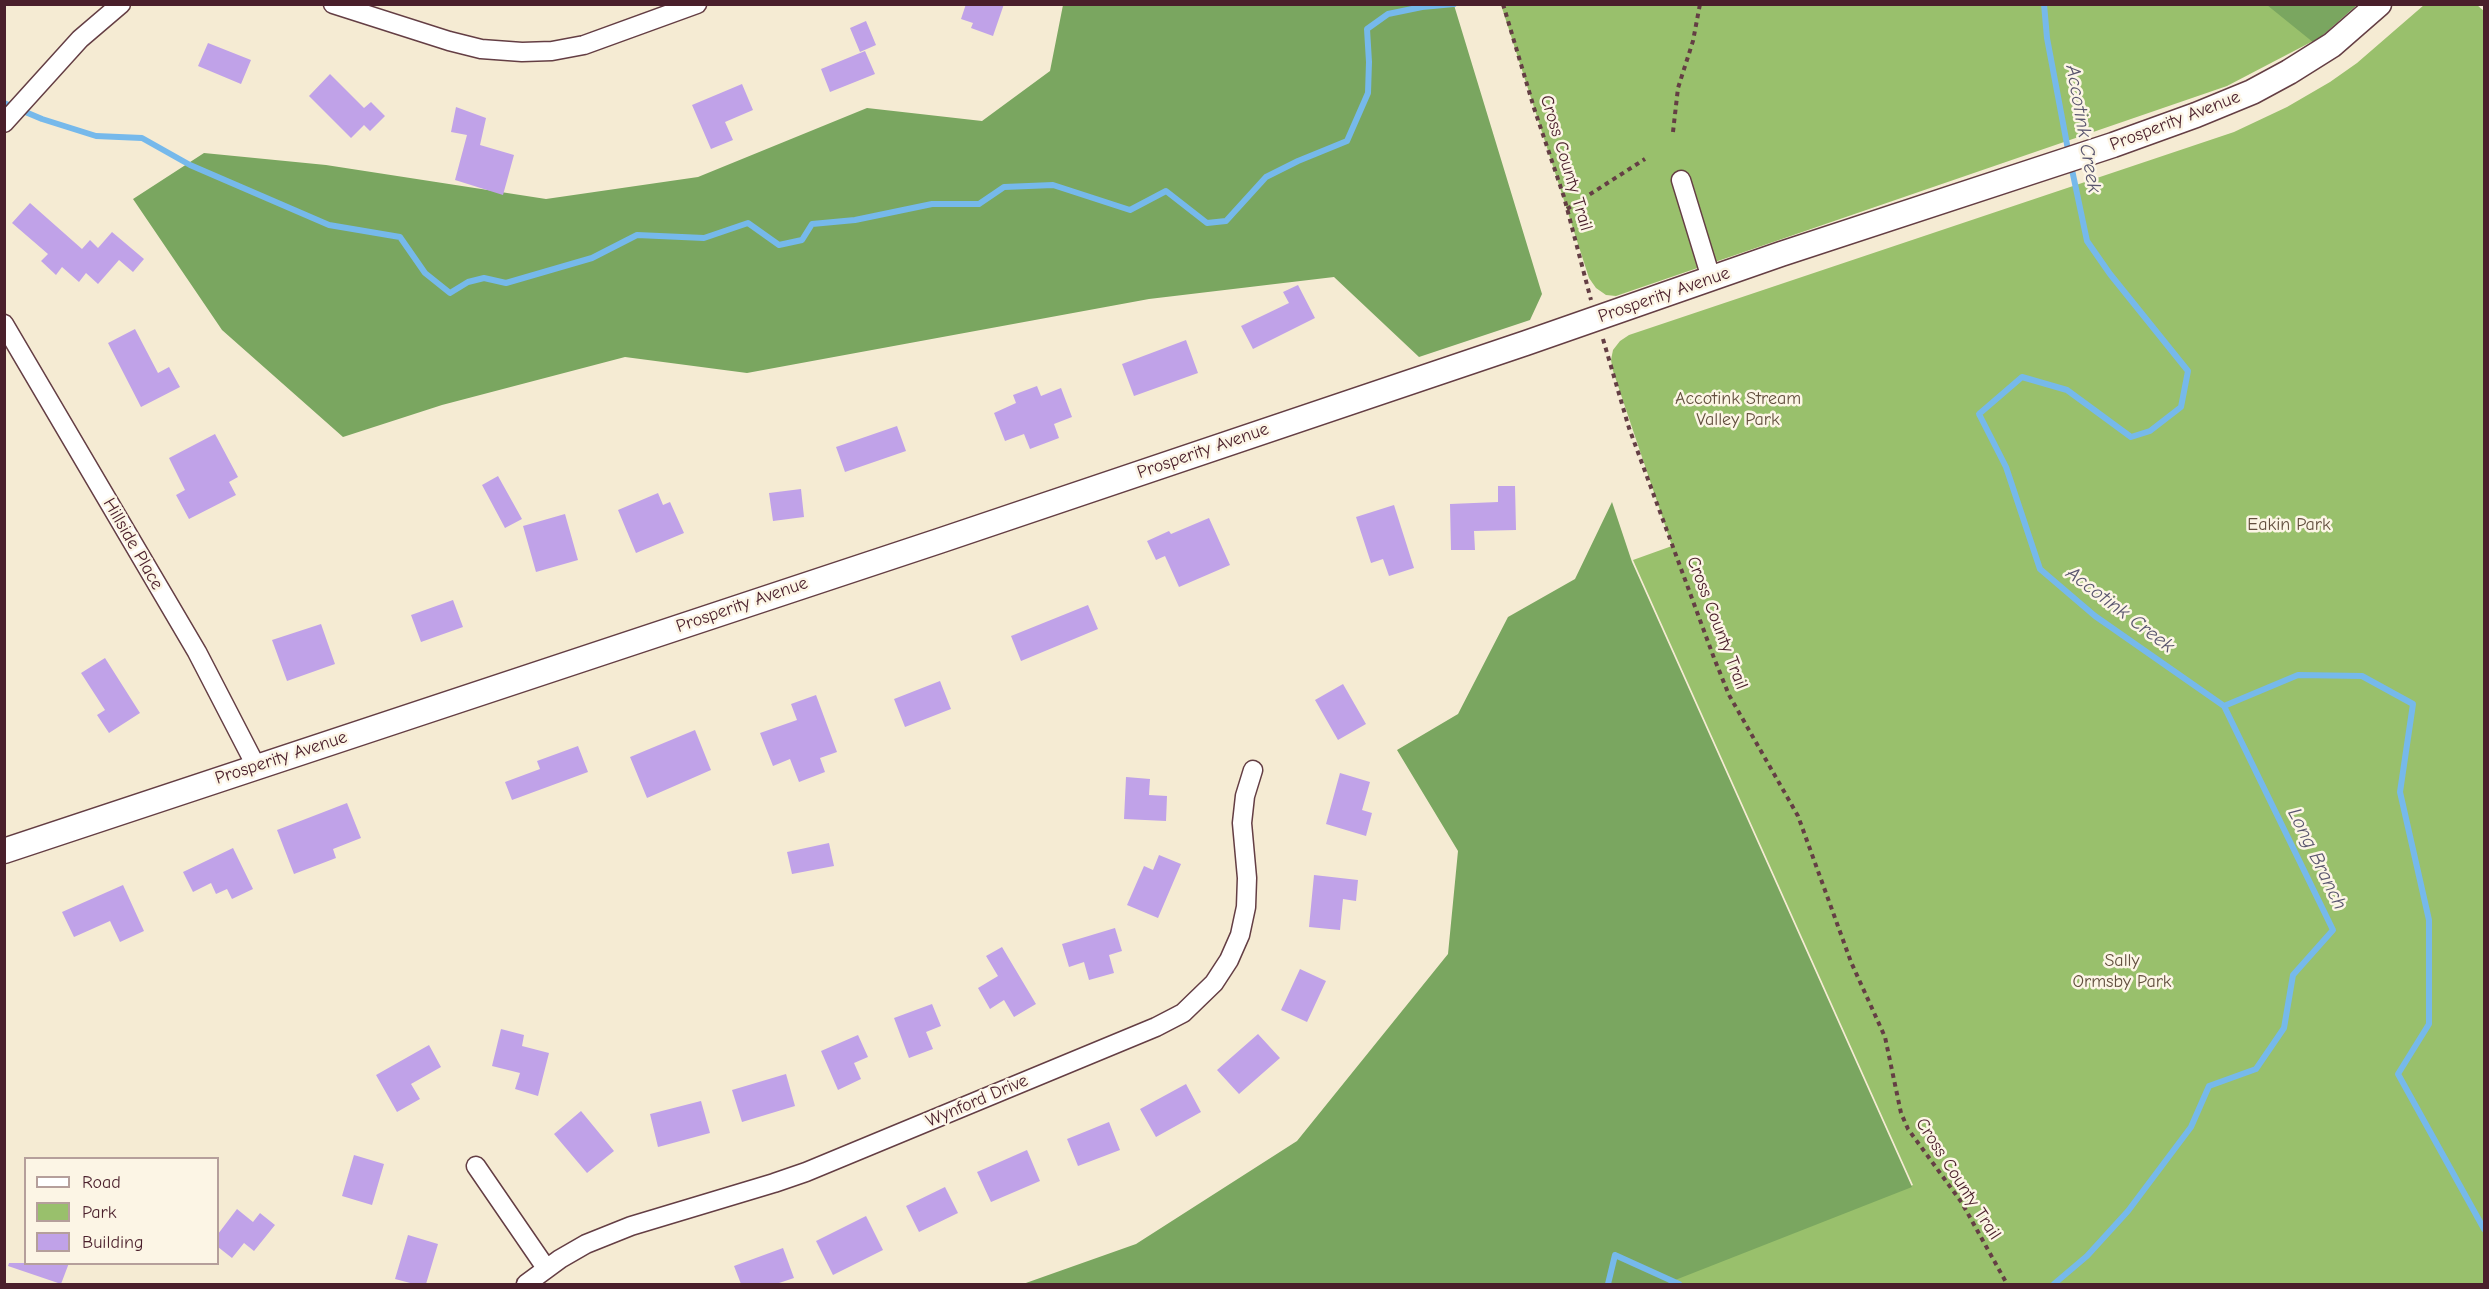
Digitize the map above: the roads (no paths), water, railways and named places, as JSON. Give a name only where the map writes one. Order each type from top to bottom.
[{"type":"main road","name":"Prosperity Avenue","points":[[4,851],[939,541],[1711,278],[2113,145],[2252,92],[2332,45],[2379,4]]},
{"type":"street","points":[[5,122],[80,39],[121,4]]},
{"type":"street","points":[[333,4],[449,41],[482,48],[522,52],[552,51],[584,45],[697,4]]},
{"type":"street","points":[[1681,180],[1711,278]]},
{"type":"street","name":"Hillside Place","points":[[4,324],[197,652],[256,766]]},
{"type":"street","name":"Wynford Drive","points":[[526,1284],[546,1268],[586,1244],[613,1233],[806,1172],[1156,1027],[1183,1013],[1215,983],[1230,960],[1240,935],[1246,908],[1247,878],[1242,822],[1245,796],[1253,770]]},
{"type":"street","points":[[476,1166],[546,1268]]},
{"type":"waterway","points":[[4,103],[42,119],[96,136],[142,138],[190,165],[329,225],[400,237],[425,273],[450,293],[468,282],[484,278],[506,283],[592,258],[637,235],[704,238],[748,223],[779,245],[802,240],[812,224],[855,220],[932,204],[979,204],[1004,187],[1053,185],[1130,210],[1166,191],[1207,223],[1226,221],[1266,177],[1347,141],[1368,93],[1367,29],[1388,14],[1422,7],[1454,4]]},
{"type":"waterway","name":"Accotink Creek","points":[[2044,4],[2047,38],[2069,155]]},
{"type":"waterway","name":"Accotink Creek","points":[[2071,165],[2087,241],[2110,274],[2188,371],[2181,407],[2150,431],[2131,437],[2067,390],[2022,377],[1979,414],[2006,467],[2040,569],[2095,616],[2224,706],[2298,675],[2362,676],[2413,704],[2400,792],[2429,920],[2429,1024],[2398,1074],[2484,1229]]},
{"type":"waterway","name":"Long Branch","points":[[2054,1284],[2087,1256],[2128,1211],[2191,1127],[2209,1086],[2256,1069],[2284,1028],[2293,975],[2333,930],[2224,706]]},
{"type":"waterway","name":"Long Branch","points":[[1608,1284],[1615,1255],[1679,1284]]},
{"type":"park label","name":"Accotink Stream Valley Park","points":[[1738,409]]},
{"type":"park label","name":"Eakin Park","points":[[2289,525]]},
{"type":"park label","name":"Sally Ormsby Park","points":[[2122,971]]}]
